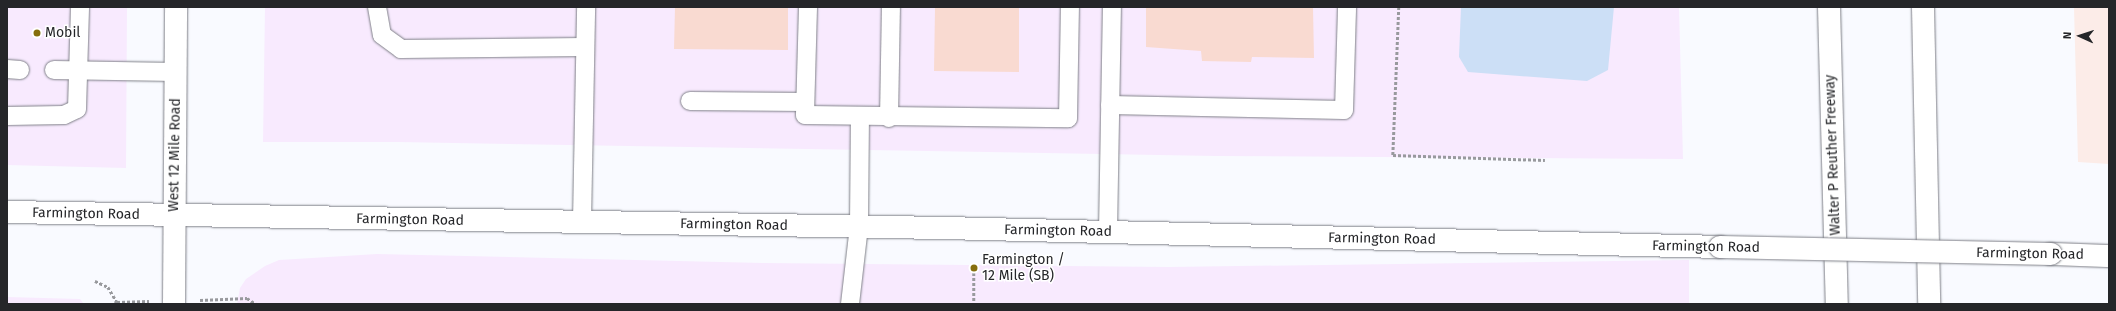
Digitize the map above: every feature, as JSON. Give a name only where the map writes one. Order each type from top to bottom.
[{"type":"main road","name":"West 12 Mile Road","points":[[174,304],[176,7]]},
{"type":"main road","name":"Walter P Reuther Freeway","points":[[1829,7],[1837,304]]},
{"type":"main road","points":[[1923,7],[1928,304]]},
{"type":"main road","name":"Farmington Road","points":[[7,212],[174,216],[859,226],[2109,256]]},
{"type":"lane","points":[[7,116],[64,115],[77,109],[80,7]]},
{"type":"lane","points":[[377,7],[382,35],[401,49],[584,47]]},
{"type":"lane","points":[[582,222],[584,47],[586,7]]},
{"type":"lane","points":[[808,7],[805,115],[860,118],[1068,118],[1070,7]]},
{"type":"lane","points":[[889,118],[891,7]]},
{"type":"lane","points":[[1108,232],[1112,7]]},
{"type":"lane","points":[[1110,105],[1344,110],[1347,7]]},
{"type":"lane","points":[[54,70],[176,72]]},
{"type":"lane","points":[[690,101],[805,102]]},
{"type":"lane","points":[[850,304],[859,226],[860,118]]},
{"type":"path","points":[[1399,7],[1393,155],[1545,160]]},
{"type":"path","points":[[974,268],[974,304]]},
{"type":"path","points":[[95,281],[108,287],[117,302],[115,304]]},
{"type":"path","points":[[247,298],[256,304]]},
{"type":"shaded area","points":[[7,7],[127,7],[126,168],[7,165]]},
{"type":"shaded area","points":[[265,7],[1679,7],[1683,159],[1216,156],[398,142],[263,142]]},
{"type":"shaded area","points":[[2074,7],[2109,7],[2109,164],[2078,162]]},
{"type":"shaded area","points":[[377,254],[763,263],[1169,267],[1689,260],[1689,304],[237,304],[240,288],[246,279],[265,266],[279,260]]},
{"type":"shaded area","points":[[7,297],[80,299],[84,304],[7,304]]},
{"type":"water","points":[[1461,7],[1614,7],[1608,70],[1587,81],[1468,72],[1459,57]]},
{"type":"building","points":[[675,7],[788,7],[788,50],[674,49]]},
{"type":"building","points":[[935,7],[1019,7],[1019,72],[934,71]]},
{"type":"building","points":[[1146,7],[1313,7],[1314,58],[1252,57],[1251,62],[1202,61],[1201,51],[1146,47]]},
{"type":"place","name":"Mobil","points":[[37,33]]},
{"type":"place","name":"Farmington / 12 Mile (SB)","points":[[974,268]]}]
